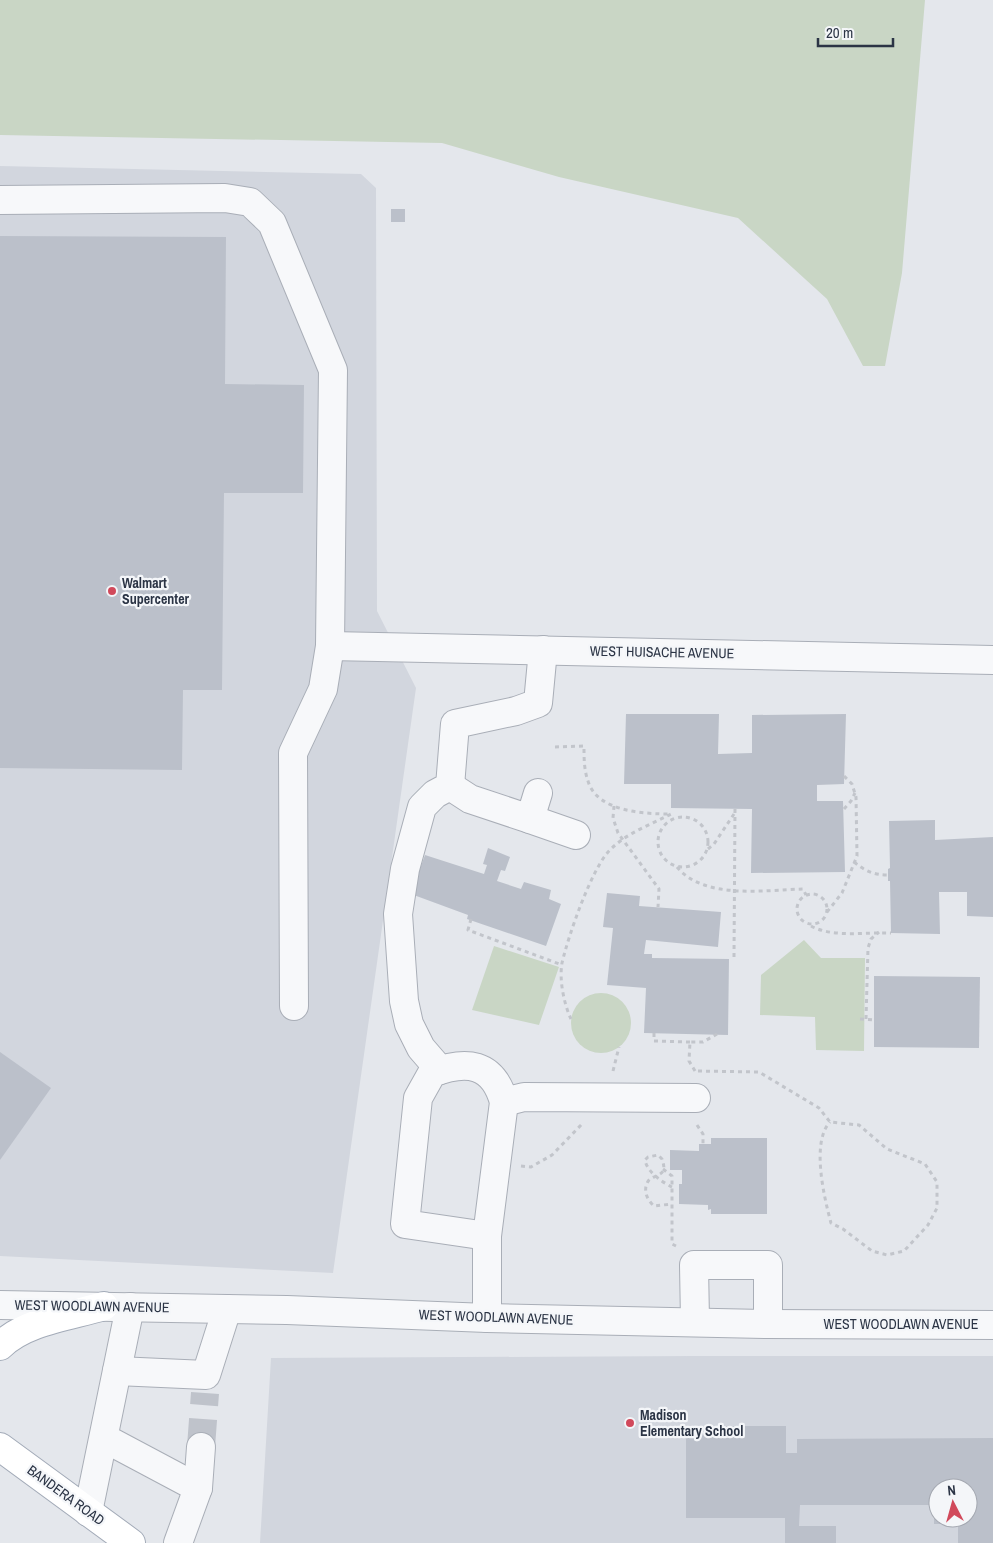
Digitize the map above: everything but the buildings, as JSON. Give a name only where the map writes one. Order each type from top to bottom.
[{"type":"main road","points":[[0,1346],[8,1338],[32,1327],[104,1306]]},
{"type":"main road","name":"BANDERA ROAD","points":[[3,1445],[88,1512],[131,1543]]},
{"type":"street","points":[[0,200],[225,198],[250,202],[272,223],[333,370],[330,646],[324,689],[293,753],[294,1006]]},
{"type":"street","name":"WEST HUISACHE AVENUE","points":[[330,646],[993,660]]},
{"type":"street","points":[[450,786],[455,724],[516,712],[538,703],[543,650]]},
{"type":"street","points":[[450,786],[470,799],[576,836]]},
{"type":"street","points":[[440,1070],[421,1048],[409,1024],[404,1001],[398,914],[405,869],[422,807],[435,794],[450,786]]},
{"type":"street","points":[[530,819],[538,793]]},
{"type":"street","points":[[486,1236],[404,1224],[418,1098],[432,1073],[462,1065],[479,1067],[493,1076],[500,1088],[504,1102],[486,1236],[487,1318]]},
{"type":"street","points":[[504,1102],[524,1097],[695,1085]]},
{"type":"street","points":[[695,1321],[694,1264],[768,1265],[768,1324]]},
{"type":"street","name":"WEST WOODLAWN AVENUE","points":[[0,1305],[228,1309],[487,1318],[768,1324],[993,1325]]},
{"type":"street","points":[[88,1512],[130,1307]]},
{"type":"street","points":[[118,1371],[205,1384],[228,1309]]},
{"type":"street","points":[[104,1438],[198,1488]]},
{"type":"street","points":[[178,1543],[198,1488],[201,1448]]},
{"type":"path","points":[[555,747],[584,746],[588,783],[594,794],[614,806],[630,810],[671,814],[642,827],[609,851],[590,882],[562,965],[564,996],[571,1019]]},
{"type":"path","points":[[808,924],[818,924],[842,893],[854,862],[857,834],[855,793],[852,784],[844,776]]},
{"type":"path","points":[[844,808],[851,802],[855,793]]},
{"type":"path","points":[[614,806],[614,818],[618,833],[659,889],[658,907]]},
{"type":"path","points":[[677,867],[697,863],[707,849],[714,844],[732,818],[735,808],[734,957]]},
{"type":"path","points":[[707,849],[706,832],[695,820],[678,817],[665,824],[659,832],[658,848],[666,862],[705,885],[734,891],[803,889],[806,895]]},
{"type":"path","points":[[661,819],[665,824]]},
{"type":"path","points":[[854,862],[875,875],[888,875]]},
{"type":"path","points":[[827,912],[826,902],[813,894],[806,895],[800,900],[796,909],[799,918],[817,929],[833,932],[891,933]]},
{"type":"path","points":[[471,920],[468,930],[552,963],[562,965]]},
{"type":"path","points":[[866,1020],[868,948],[871,939],[879,932]]},
{"type":"path","points":[[860,1019],[874,1020]]},
{"type":"path","points":[[654,1033],[654,1041],[690,1042]]},
{"type":"path","points":[[695,1085],[701,1069],[759,1072],[818,1108],[830,1122],[859,1125],[887,1149],[925,1164],[937,1182],[937,1208],[928,1225],[904,1251],[887,1255],[872,1251],[842,1228],[831,1223],[824,1196],[821,1150],[823,1130],[830,1122]]},
{"type":"path","points":[[672,1187],[657,1176],[648,1170],[646,1160],[648,1157],[658,1155],[662,1159],[663,1169],[657,1176],[647,1183],[645,1194],[647,1198],[654,1206],[672,1204]]},
{"type":"path","points":[[663,1169],[672,1176],[672,1244],[683,1250]]},
{"type":"shaded area","points":[[0,166],[361,174],[376,188],[377,611],[416,688],[333,1273],[0,1256]]},
{"type":"shaded area","name":"Madison Elementary School","points":[[993,1356],[993,1543],[260,1543],[271,1358]]},
{"type":"green space","points":[[0,0],[925,0],[902,273],[885,366],[863,366],[827,299],[738,218],[559,177],[442,143],[0,135]]},
{"type":"green space","points":[[804,940],[821,958],[865,958],[864,1051],[816,1050],[815,1017],[760,1015],[761,975]]},
{"type":"green space","points":[[494,946],[559,967],[539,1025],[472,1010]]},
{"type":"green space","points":[[601,993],[618,998],[626,1006],[631,1023],[626,1040],[618,1048],[601,1053],[584,1048],[576,1040],[571,1023],[576,1006],[584,998]]},
{"type":"tunnel","points":[[201,1447],[205,1393]]},
{"type":"place","name":"Walmart Supercenter","points":[[112,591]]},
{"type":"place","name":"Madison Elementary School","points":[[630,1423]]}]
